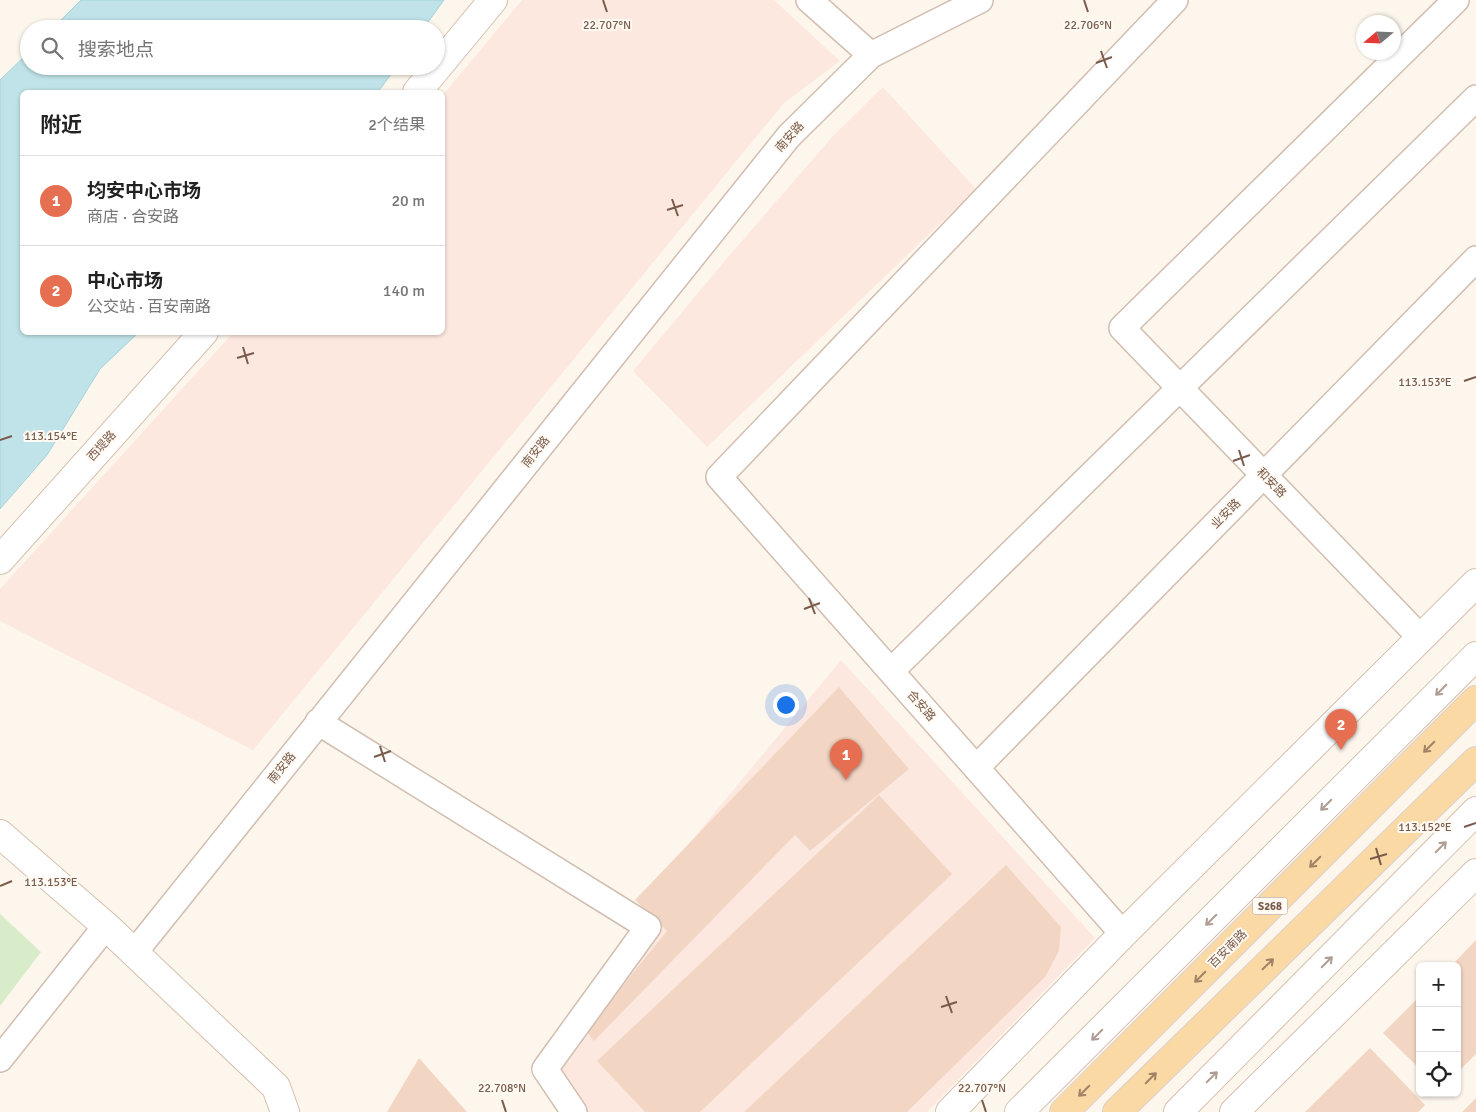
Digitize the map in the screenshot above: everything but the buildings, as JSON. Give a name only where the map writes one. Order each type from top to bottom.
[{"type":"main road","name":"百安南路","points":[[1064,1112],[1476,700]]},
{"type":"main road","points":[[1117,1112],[1476,761]]},
{"type":"street","points":[[445,58],[493,0]]},
{"type":"street","points":[[809,0],[871,55]]},
{"type":"street","name":"南安路","points":[[134,953],[789,136],[871,55],[980,0]]},
{"type":"street","name":"合安路","points":[[1123,934],[720,477],[1176,0]]},
{"type":"street","name":"和安路","points":[[1421,638],[1122,328],[1456,0]]},
{"type":"street","points":[[419,90],[431,75]]},
{"type":"street","points":[[891,671],[1476,98]]},
{"type":"street","name":"业安路","points":[[976,768],[1476,259]]},
{"type":"street","name":"西堤路","points":[[0,560],[201,335]]},
{"type":"street","points":[[950,1112],[1123,934],[1476,583]]},
{"type":"street","points":[[1019,1112],[1476,656]]},
{"type":"street","points":[[318,722],[648,927],[545,1069],[574,1112]]},
{"type":"street","points":[[1178,1112],[1476,812]]},
{"type":"street","points":[[0,834],[106,926],[276,1088],[286,1112]]},
{"type":"street","points":[[1234,1112],[1476,873]]},
{"type":"street","points":[[0,1059],[106,926]]},
{"type":"shaded area","points":[[522,0],[774,0],[840,61],[784,103],[253,750],[0,621],[0,589],[231,335],[445,335],[445,93]]},
{"type":"shaded area","points":[[883,87],[976,189],[707,447],[633,371],[728,257],[834,135]]},
{"type":"shaded area","points":[[841,660],[1095,938],[927,1112],[586,1112],[553,1068],[660,927],[643,899]]},
{"type":"green space","points":[[0,914],[41,952],[0,1006]]},
{"type":"water","points":[[81,0],[444,0],[430,20],[61,20]]},
{"type":"water","points":[[20,61],[20,75],[390,75],[379,90],[20,90],[20,335],[136,335],[100,369],[47,455],[0,509],[0,80]]},
{"type":"place","name":"中心市场","points":[[1341,750]]},
{"type":"place","name":"均安中心市场","points":[[846,780]]}]
